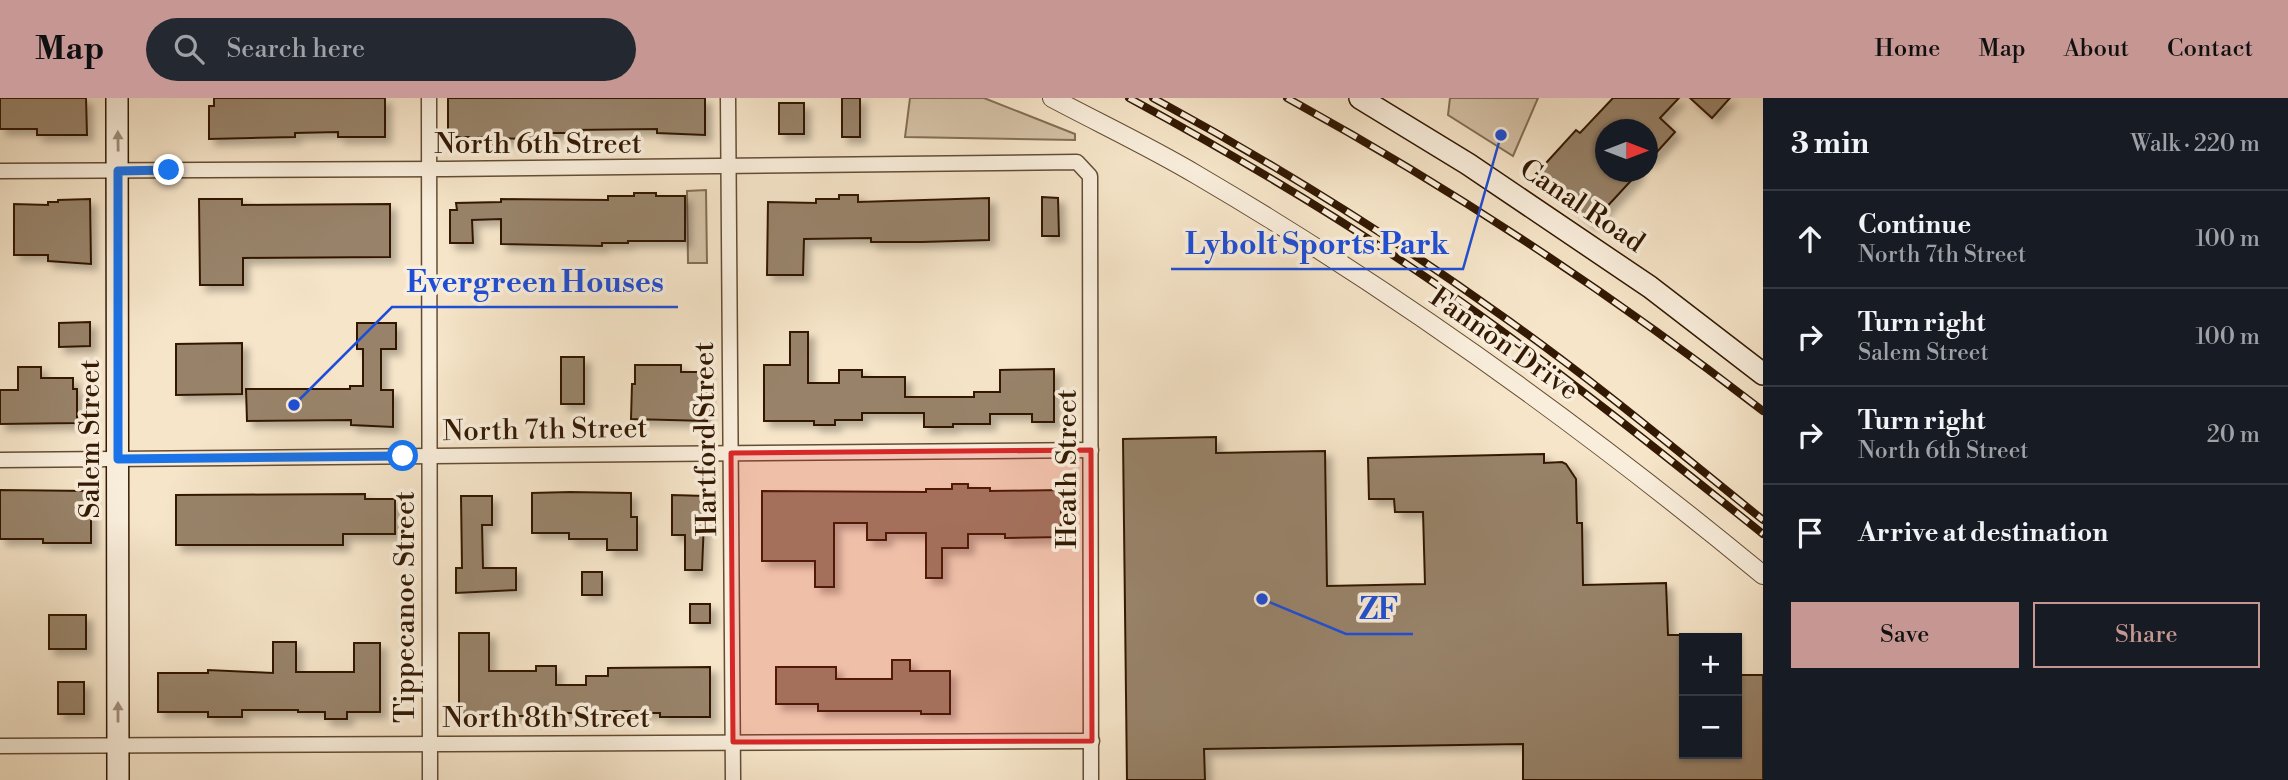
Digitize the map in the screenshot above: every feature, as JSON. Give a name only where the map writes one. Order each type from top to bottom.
[{"type":"main road","name":"Salem Street","points":[[117,98],[118,780]]},
{"type":"main road","name":"Canal Road","points":[[1360,98],[1468,163],[1650,287],[1763,374]]},
{"type":"street","name":"Tippecanoe Street","points":[[429,98],[430,780]]},
{"type":"street","name":"Hartford Street","points":[[728,98],[733,780]]},
{"type":"street","name":"Fannon Drive","points":[[1052,98],[1196,174],[1374,285],[1602,446],[1763,575]]},
{"type":"street","name":"North 6th Street","points":[[0,171],[1077,162]]},
{"type":"street","name":"Heath Street","points":[[1077,162],[1090,176],[1091,780]]},
{"type":"street","name":"North 7th Street","points":[[0,460],[1091,450]]},
{"type":"street","name":"North 8th Street","points":[[0,746],[1092,741]]},
{"type":"highlighted area","points":[[1091,450],[1092,741],[733,742],[731,453]]},
{"type":"shaded area","points":[[910,98],[984,98],[1075,134],[1075,140],[905,137]]},
{"type":"shaded area","points":[[1450,98],[1538,98],[1513,156],[1448,115]]},
{"type":"shaded area","points":[[706,190],[707,263],[688,263],[687,191]]},
{"type":"building","points":[[0,98],[86,98],[87,135],[37,135],[37,129],[0,129]]},
{"type":"building","points":[[214,98],[385,98],[385,137],[338,137],[338,132],[295,133],[295,137],[209,139],[209,106],[214,106]]},
{"type":"building","points":[[448,98],[705,98],[705,135],[657,133],[657,129],[574,130],[574,133],[550,133],[550,140],[499,138],[499,144],[482,144],[482,137],[448,137]]},
{"type":"building","points":[[842,98],[860,98],[860,137],[842,137]]},
{"type":"building","points":[[1613,98],[1679,98],[1660,118],[1675,132],[1658,151],[1658,119],[1595,119],[1595,182],[1630,182],[1591,224],[1536,174],[1576,130],[1580,133]]},
{"type":"building","points":[[1690,98],[1730,98],[1712,118]]},
{"type":"building","points":[[779,103],[804,103],[804,134],[779,134]]},
{"type":"building","points":[[634,193],[685,196],[685,241],[628,241],[602,243],[602,246],[501,244],[501,219],[472,220],[473,243],[450,243],[450,210],[457,210],[456,203],[501,202],[501,199],[608,200],[608,196],[634,196]]},
{"type":"building","points":[[839,195],[858,195],[858,202],[989,198],[989,240],[871,242],[871,238],[804,239],[803,275],[767,275],[768,202],[816,203],[816,199],[839,199]]},
{"type":"building","points":[[1042,197],[1058,198],[1059,236],[1042,236]]},
{"type":"building","points":[[90,199],[91,264],[48,261],[48,255],[14,255],[14,204],[48,205],[48,202],[58,200]]},
{"type":"building","points":[[199,199],[242,199],[242,205],[390,204],[390,257],[243,258],[243,285],[200,285]]},
{"type":"building","points":[[90,322],[90,346],[59,347],[59,323]]},
{"type":"building","points":[[357,323],[396,323],[396,349],[381,349],[381,390],[393,390],[393,427],[351,425],[351,420],[247,421],[246,389],[350,389],[350,386],[363,386],[363,349],[357,349]]},
{"type":"building","points":[[790,332],[808,332],[808,383],[839,383],[839,370],[862,370],[862,377],[905,377],[905,397],[974,397],[974,392],[1000,392],[1000,370],[1054,369],[1054,422],[1032,422],[1032,414],[990,414],[990,424],[924,427],[924,413],[862,413],[862,420],[835,420],[835,425],[814,425],[814,421],[764,421],[764,365],[790,365]]},
{"type":"building","points":[[242,343],[242,394],[176,395],[176,344]]},
{"type":"building","points":[[561,357],[584,357],[584,404],[561,404]]},
{"type":"building","points":[[635,365],[681,365],[681,372],[707,372],[707,421],[631,419]]},
{"type":"building","points":[[18,367],[41,367],[41,378],[73,378],[73,389],[77,389],[77,423],[0,424],[0,390],[18,390]]},
{"type":"building","points":[[1216,437],[1216,453],[1325,451],[1327,586],[1425,584],[1423,512],[1395,512],[1394,499],[1369,499],[1368,458],[1544,454],[1544,463],[1566,464],[1576,479],[1577,523],[1582,523],[1583,585],[1666,583],[1668,635],[1679,635],[1679,759],[1742,759],[1742,675],[1763,675],[1763,780],[1523,780],[1523,744],[1204,749],[1205,780],[1127,780],[1123,439]]},
{"type":"building","points":[[952,484],[968,484],[968,488],[990,488],[990,491],[1061,490],[1061,537],[1005,538],[1005,534],[968,534],[968,548],[942,548],[942,578],[926,578],[926,533],[886,533],[886,540],[867,540],[867,523],[834,523],[834,587],[815,587],[815,561],[762,561],[762,491],[926,492],[926,489],[952,489]]},
{"type":"building","points":[[0,490],[91,491],[91,543],[43,543],[43,539],[0,539]]},
{"type":"building","points":[[532,493],[631,493],[631,517],[637,517],[637,550],[607,550],[607,539],[569,539],[569,533],[532,533]]},
{"type":"building","points":[[365,494],[365,499],[395,499],[395,534],[343,534],[343,545],[176,545],[176,495]]},
{"type":"building","points":[[672,495],[705,496],[702,570],[685,570],[685,535],[672,535]]},
{"type":"building","points":[[461,496],[492,496],[492,525],[482,525],[483,568],[516,568],[516,590],[456,593],[456,568],[462,568]]},
{"type":"building","points":[[582,572],[602,572],[602,595],[582,595]]},
{"type":"building","points":[[690,604],[710,604],[710,623],[690,623]]},
{"type":"building","points":[[49,615],[86,615],[86,649],[49,649]]},
{"type":"building","points":[[459,633],[489,633],[489,671],[536,671],[536,666],[556,666],[556,685],[586,685],[586,676],[608,676],[608,668],[710,667],[710,717],[660,717],[660,713],[634,711],[605,711],[605,716],[586,716],[586,713],[506,716],[506,713],[459,713]]},
{"type":"building","points":[[273,642],[296,642],[296,672],[354,672],[354,643],[380,643],[380,712],[347,712],[347,719],[325,719],[325,712],[298,710],[242,710],[242,717],[208,717],[208,712],[158,712],[158,673],[208,673],[208,670],[273,673]]},
{"type":"building","points":[[892,660],[910,660],[910,671],[950,671],[950,714],[921,714],[921,711],[818,711],[818,704],[776,704],[776,667],[836,667],[836,679],[892,679]]},
{"type":"building","points":[[58,682],[84,682],[84,714],[58,714]]},
{"type":"railway","points":[[1129,98],[1306,200],[1435,283],[1586,394],[1763,534]]},
{"type":"railway","points":[[1153,98],[1327,199],[1454,282],[1597,387],[1763,520]]},
{"type":"railway","points":[[1287,98],[1410,169],[1531,245],[1649,326],[1763,411]]},
{"type":"place","name":"Lybolt Sports Park","points":[[1501,135]]},
{"type":"place","name":"Evergreen Houses","points":[[294,405]]},
{"type":"place","name":"ZF","points":[[1262,599]]},
{"type":"route","points":[[169,170],[118,171],[118,459],[403,456]]}]
